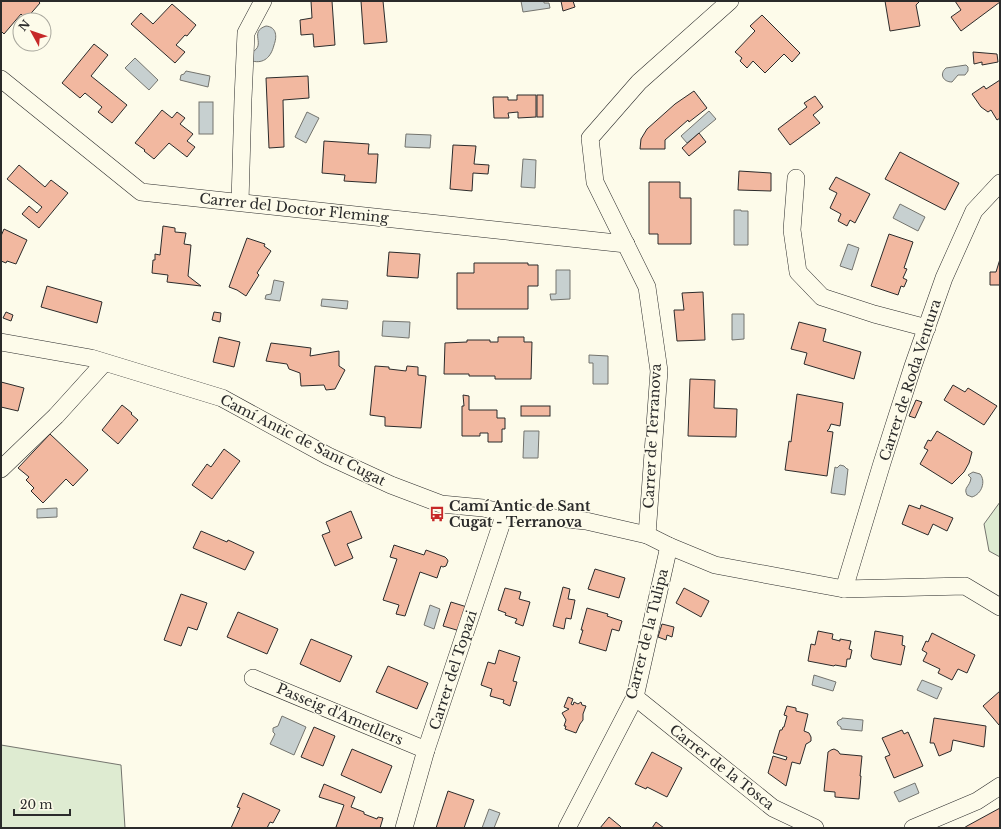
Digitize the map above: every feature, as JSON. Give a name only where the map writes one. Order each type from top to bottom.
[{"type":"street","points":[[240,202],[246,33],[264,1]]},
{"type":"street","name":"Carrer de Terranova","points":[[647,535],[658,371],[647,287],[595,182],[590,138],[639,82],[730,1]]},
{"type":"street","name":"Carrer del Doctor Fleming","points":[[1,79],[141,192],[626,244]]},
{"type":"street","points":[[796,178],[792,230],[798,272],[822,297],[874,314],[927,328]]},
{"type":"street","name":"Carrer de Roda Ventura","points":[[844,589],[913,366],[944,278],[974,211],[1000,183]]},
{"type":"street","name":"Camí Antic de Sant Cugat","points":[[1,342],[91,358],[222,398],[328,456],[392,485],[441,504],[483,508],[505,513],[586,521],[647,535],[715,565],[844,589],[965,586],[1000,607]]},
{"type":"street","points":[[1,469],[56,416],[104,363]]},
{"type":"street","name":"Carrer del Topazi","points":[[404,828],[426,750],[505,513]]},
{"type":"street","name":"Carrer de la Tulipa","points":[[567,828],[635,697],[669,546]]},
{"type":"street","name":"Passeig d'Ametllers","points":[[253,678],[426,750]]},
{"type":"street","name":"Carrer de la Tosca","points":[[635,697],[773,808],[815,828]]},
{"type":"street","points":[[913,828],[977,801],[1000,786]]},
{"type":"green space","points":[[1000,502],[1000,557],[989,551],[984,524]]},
{"type":"green space","points":[[1,745],[121,765],[125,828],[1,828]]},
{"type":"shaded area","points":[[521,1],[544,1],[544,3],[549,3],[550,8],[523,12]]},
{"type":"shaded area","points":[[266,26],[272,28],[275,33],[276,39],[273,49],[266,59],[256,62],[252,61],[252,52],[258,46],[258,32]]},
{"type":"shaded area","points":[[135,58],[158,80],[149,90],[125,68]]},
{"type":"shaded area","points":[[966,65],[968,67],[968,71],[965,75],[958,75],[952,82],[944,79],[942,75],[946,68]]},
{"type":"shaded area","points":[[186,71],[210,76],[208,87],[180,80],[181,75]]},
{"type":"shaded area","points":[[199,102],[213,102],[213,134],[199,134]]},
{"type":"shaded area","points":[[709,111],[716,119],[687,143],[681,136]]},
{"type":"shaded area","points":[[307,112],[319,118],[306,143],[295,137]]},
{"type":"shaded area","points":[[406,134],[431,135],[430,148],[405,147]]},
{"type":"shaded area","points":[[523,159],[536,160],[535,188],[521,187]]},
{"type":"shaded area","points":[[900,204],[925,217],[918,231],[893,218]]},
{"type":"shaded area","points":[[734,210],[748,211],[748,245],[734,245]]},
{"type":"shaded area","points":[[848,244],[859,248],[852,270],[840,266]]},
{"type":"shaded area","points":[[556,270],[570,270],[570,299],[551,300],[550,294],[556,294]]},
{"type":"shaded area","points":[[274,280],[284,282],[280,301],[265,299],[266,295],[271,294]]},
{"type":"shaded area","points":[[322,299],[348,301],[347,309],[321,306]]},
{"type":"shaded area","points":[[732,314],[744,314],[744,339],[732,340]]},
{"type":"shaded area","points":[[383,321],[410,322],[409,338],[382,336]]},
{"type":"shaded area","points":[[589,355],[608,356],[608,384],[593,384],[593,363],[589,363]]},
{"type":"shaded area","points":[[524,431],[539,431],[538,458],[523,458]]},
{"type":"shaded area","points":[[840,465],[848,469],[845,495],[831,493],[835,467],[837,468]]},
{"type":"shaded area","points":[[973,472],[980,474],[983,484],[981,490],[972,497],[967,495],[966,488],[971,478],[968,475]]},
{"type":"shaded area","points":[[57,508],[57,517],[37,518],[37,509]]},
{"type":"shaded area","points":[[430,605],[440,609],[434,629],[424,625]]},
{"type":"shaded area","points":[[814,675],[836,682],[833,691],[812,685]]},
{"type":"shaded area","points":[[922,680],[942,688],[937,699],[917,690]]},
{"type":"shaded area","points":[[282,716],[306,727],[294,755],[270,744],[275,734],[273,732],[273,728],[278,726]]},
{"type":"shaded area","points":[[842,718],[863,720],[862,731],[841,729],[837,722]]},
{"type":"shaded area","points":[[915,783],[919,793],[899,802],[894,792]]},
{"type":"shaded area","points":[[489,809],[500,813],[494,828],[482,828]]},
{"type":"building","points":[[1,1],[38,1],[40,3],[32,12],[12,12],[12,25],[4,34],[1,31]]},
{"type":"building","points":[[311,1],[332,1],[335,45],[314,47],[313,34],[301,35],[300,20],[312,18]]},
{"type":"building","points":[[361,1],[383,1],[387,42],[364,44]]},
{"type":"building","points":[[561,1],[573,1],[575,7],[563,11]]},
{"type":"building","points":[[885,1],[919,1],[916,5],[920,26],[890,31]]},
{"type":"building","points":[[955,1],[1000,2],[961,31],[951,17],[961,10]]},
{"type":"building","points":[[172,4],[196,25],[187,36],[185,35],[176,45],[185,52],[175,63],[131,24],[141,13],[153,24]]},
{"type":"building","points":[[762,15],[800,53],[792,62],[784,54],[765,73],[753,61],[747,68],[740,61],[742,58],[735,52],[755,31],[750,26]]},
{"type":"building","points":[[94,44],[108,55],[91,76],[127,105],[112,123],[98,112],[102,107],[85,93],[80,98],[62,83]]},
{"type":"building","points":[[973,52],[997,54],[998,62],[982,65],[982,62],[974,64]]},
{"type":"building","points":[[308,76],[309,98],[283,100],[284,147],[269,148],[266,78]]},
{"type":"building","points":[[1000,80],[1000,118],[997,120],[991,110],[988,112],[981,107],[972,94],[984,86],[986,89]]},
{"type":"building","points":[[694,91],[707,108],[689,122],[688,120],[665,140],[665,149],[640,149],[641,139],[647,129],[675,104]]},
{"type":"building","points":[[517,95],[536,95],[536,117],[518,118],[518,112],[508,113],[509,118],[494,118],[493,97],[508,97],[508,100],[517,100]]},
{"type":"building","points":[[537,95],[543,95],[543,117],[537,117]]},
{"type":"building","points":[[815,96],[823,107],[813,115],[820,123],[790,145],[778,129],[807,107],[804,103]]},
{"type":"building","points":[[162,110],[172,118],[177,112],[185,118],[180,124],[193,134],[187,141],[195,147],[187,157],[169,143],[154,159],[135,143]]},
{"type":"building","points":[[699,133],[706,142],[689,156],[682,148]]},
{"type":"building","points":[[324,141],[369,144],[368,154],[378,154],[376,183],[344,181],[345,175],[322,173]]},
{"type":"building","points":[[453,145],[476,146],[474,164],[489,165],[488,174],[473,173],[472,191],[450,189]]},
{"type":"building","points":[[900,152],[959,183],[945,210],[885,179]]},
{"type":"building","points":[[19,165],[45,187],[51,180],[68,193],[39,228],[22,214],[29,206],[37,213],[42,207],[7,179]]},
{"type":"building","points":[[739,171],[771,173],[771,191],[738,190]]},
{"type":"building","points":[[836,177],[870,194],[855,223],[850,220],[847,226],[838,221],[841,214],[830,208],[837,193],[829,189]]},
{"type":"building","points":[[649,182],[680,182],[680,198],[691,198],[691,244],[658,244],[658,234],[649,234]]},
{"type":"building","points":[[163,226],[175,228],[175,232],[186,233],[184,244],[191,245],[188,276],[201,286],[167,282],[168,275],[152,273],[155,254],[160,255]]},
{"type":"building","points":[[4,229],[27,240],[16,264],[1,261],[1,236]]},
{"type":"building","points":[[889,234],[913,242],[904,268],[907,269],[903,278],[907,280],[904,287],[901,286],[898,295],[871,286]]},
{"type":"building","points":[[247,238],[265,244],[264,246],[271,251],[257,273],[259,275],[246,296],[229,287]]},
{"type":"building","points":[[389,252],[420,254],[418,278],[387,276]]},
{"type":"building","points":[[1000,259],[1000,285],[990,285],[990,272],[996,272]]},
{"type":"building","points":[[474,263],[528,263],[528,265],[538,265],[538,286],[528,286],[528,309],[457,309],[457,273],[474,273]]},
{"type":"building","points":[[47,286],[102,302],[97,323],[41,307]]},
{"type":"building","points":[[703,292],[705,340],[677,341],[674,310],[684,310],[682,293]]},
{"type":"building","points":[[6,312],[13,315],[11,321],[3,318]]},
{"type":"building","points":[[214,312],[221,313],[220,322],[212,320]]},
{"type":"building","points":[[799,322],[826,329],[823,341],[861,352],[854,379],[804,364],[807,353],[791,349]]},
{"type":"building","points":[[219,337],[240,342],[234,367],[213,362]]},
{"type":"building","points":[[498,337],[524,337],[524,342],[532,342],[531,379],[495,379],[495,376],[444,374],[445,343],[467,342],[467,340],[490,340],[490,342],[498,342]]},
{"type":"building","points":[[271,343],[311,348],[310,356],[339,351],[339,366],[345,370],[335,389],[326,390],[324,385],[301,386],[300,373],[289,369],[287,364],[266,361]]},
{"type":"building","points":[[375,366],[389,367],[389,369],[406,371],[407,366],[418,367],[418,375],[426,376],[421,428],[385,426],[385,417],[370,415]]},
{"type":"building","points":[[690,379],[715,380],[714,408],[737,409],[736,437],[688,436]]},
{"type":"building","points":[[1,382],[24,388],[18,411],[1,407]]},
{"type":"building","points":[[953,385],[965,392],[968,388],[997,406],[984,425],[944,400]]},
{"type":"building","points":[[797,394],[843,403],[840,426],[831,424],[827,431],[833,432],[827,476],[785,470],[789,441],[791,442]]},
{"type":"building","points":[[463,395],[469,396],[469,410],[497,410],[497,418],[505,418],[505,429],[502,429],[502,442],[488,442],[488,433],[480,433],[480,436],[462,436],[462,406],[464,406]]},
{"type":"building","points":[[916,400],[922,402],[915,418],[909,416]]},
{"type":"building","points":[[122,405],[138,420],[118,444],[102,430]]},
{"type":"building","points":[[521,406],[550,406],[550,416],[521,416]]},
{"type":"building","points":[[937,431],[972,452],[969,463],[964,472],[952,484],[920,464],[928,450],[924,448],[928,440],[931,441]]},
{"type":"building","points":[[50,434],[88,470],[73,486],[66,479],[43,503],[31,491],[34,488],[26,480],[29,477],[18,468]]},
{"type":"building","points":[[224,449],[240,461],[212,499],[192,485],[207,464],[211,467]]},
{"type":"building","points":[[909,505],[920,509],[921,505],[953,518],[947,531],[933,524],[928,535],[902,524]]},
{"type":"building","points":[[351,511],[362,538],[347,544],[353,558],[335,566],[322,535],[330,532],[326,522]]},
{"type":"building","points":[[201,531],[227,542],[228,540],[254,552],[245,570],[193,548]]},
{"type":"building","points":[[394,545],[424,555],[426,550],[445,557],[448,561],[446,566],[441,566],[437,578],[420,572],[405,616],[396,614],[399,605],[383,600],[397,559],[390,557]]},
{"type":"building","points":[[595,569],[625,578],[619,598],[588,589]]},
{"type":"building","points":[[563,587],[570,589],[568,599],[575,600],[571,619],[566,618],[564,629],[553,626]]},
{"type":"building","points":[[505,588],[521,592],[519,599],[530,602],[523,626],[515,623],[517,619],[505,615],[506,613],[498,610]]},
{"type":"building","points":[[684,588],[709,601],[701,617],[676,603]]},
{"type":"building","points":[[181,594],[207,603],[197,630],[188,627],[181,646],[164,640]]},
{"type":"building","points":[[451,602],[467,607],[460,631],[443,626]]},
{"type":"building","points":[[587,608],[608,614],[607,616],[622,621],[619,631],[612,629],[606,651],[579,643]]},
{"type":"building","points":[[238,612],[278,629],[267,654],[227,637]]},
{"type":"building","points":[[662,624],[674,627],[672,637],[667,635],[666,640],[658,637]]},
{"type":"building","points":[[818,631],[833,634],[832,639],[851,641],[849,649],[852,650],[850,659],[847,659],[846,667],[808,661],[811,644],[815,645]]},
{"type":"building","points":[[875,631],[903,636],[902,645],[905,646],[901,665],[873,659],[871,656]]},
{"type":"building","points":[[932,633],[975,655],[967,673],[958,669],[952,680],[938,673],[940,669],[923,661],[927,653],[922,650]]},
{"type":"building","points":[[311,639],[352,656],[340,682],[300,664]]},
{"type":"building","points":[[499,650],[520,657],[513,681],[517,682],[510,706],[503,703],[504,700],[490,696],[492,689],[481,685],[488,662],[495,664]]},
{"type":"building","points":[[388,666],[428,683],[417,709],[376,692]]},
{"type":"building","points":[[1000,691],[1000,724],[999,725],[983,706]]},
{"type":"building","points":[[568,697],[573,699],[571,704],[573,705],[574,702],[578,704],[581,702],[582,705],[586,706],[583,714],[583,720],[576,733],[565,729],[566,726],[564,726],[566,720],[562,713],[569,709],[564,707]]},
{"type":"building","points":[[787,706],[796,708],[796,711],[808,714],[804,731],[809,733],[811,741],[806,744],[800,764],[792,762],[786,786],[768,773],[773,756],[786,760],[787,757],[773,753],[780,730],[784,727],[787,716],[784,715]]},
{"type":"building","points":[[934,718],[986,726],[984,747],[953,740],[951,751],[939,756],[934,743],[930,743]]},
{"type":"building","points":[[314,727],[335,736],[323,766],[301,757]]},
{"type":"building","points":[[902,730],[904,734],[908,732],[923,766],[894,778],[885,757],[890,755],[882,738]]},
{"type":"building","points":[[352,749],[392,766],[381,793],[341,775]]},
{"type":"building","points":[[834,749],[840,754],[862,756],[859,799],[835,797],[835,792],[824,791],[828,752]]},
{"type":"building","points":[[652,752],[682,768],[667,797],[647,787],[646,789],[635,784]]},
{"type":"building","points":[[324,784],[355,797],[351,807],[377,819],[378,817],[383,818],[380,828],[336,827],[344,805],[319,797]]},
{"type":"building","points":[[448,791],[474,800],[464,828],[436,828]]},
{"type":"building","points":[[243,793],[280,810],[273,823],[270,822],[267,828],[231,828],[240,808],[237,807]]},
{"type":"building","points":[[1000,808],[1000,828],[964,828],[967,826]]},
{"type":"building","points":[[609,817],[620,826],[622,828],[600,828]]},
{"type":"building","points":[[656,822],[664,828],[652,828]]},
{"type":"place","name":"Camí Antic de Sant Cugat - Terranova","points":[[437,514]]}]
